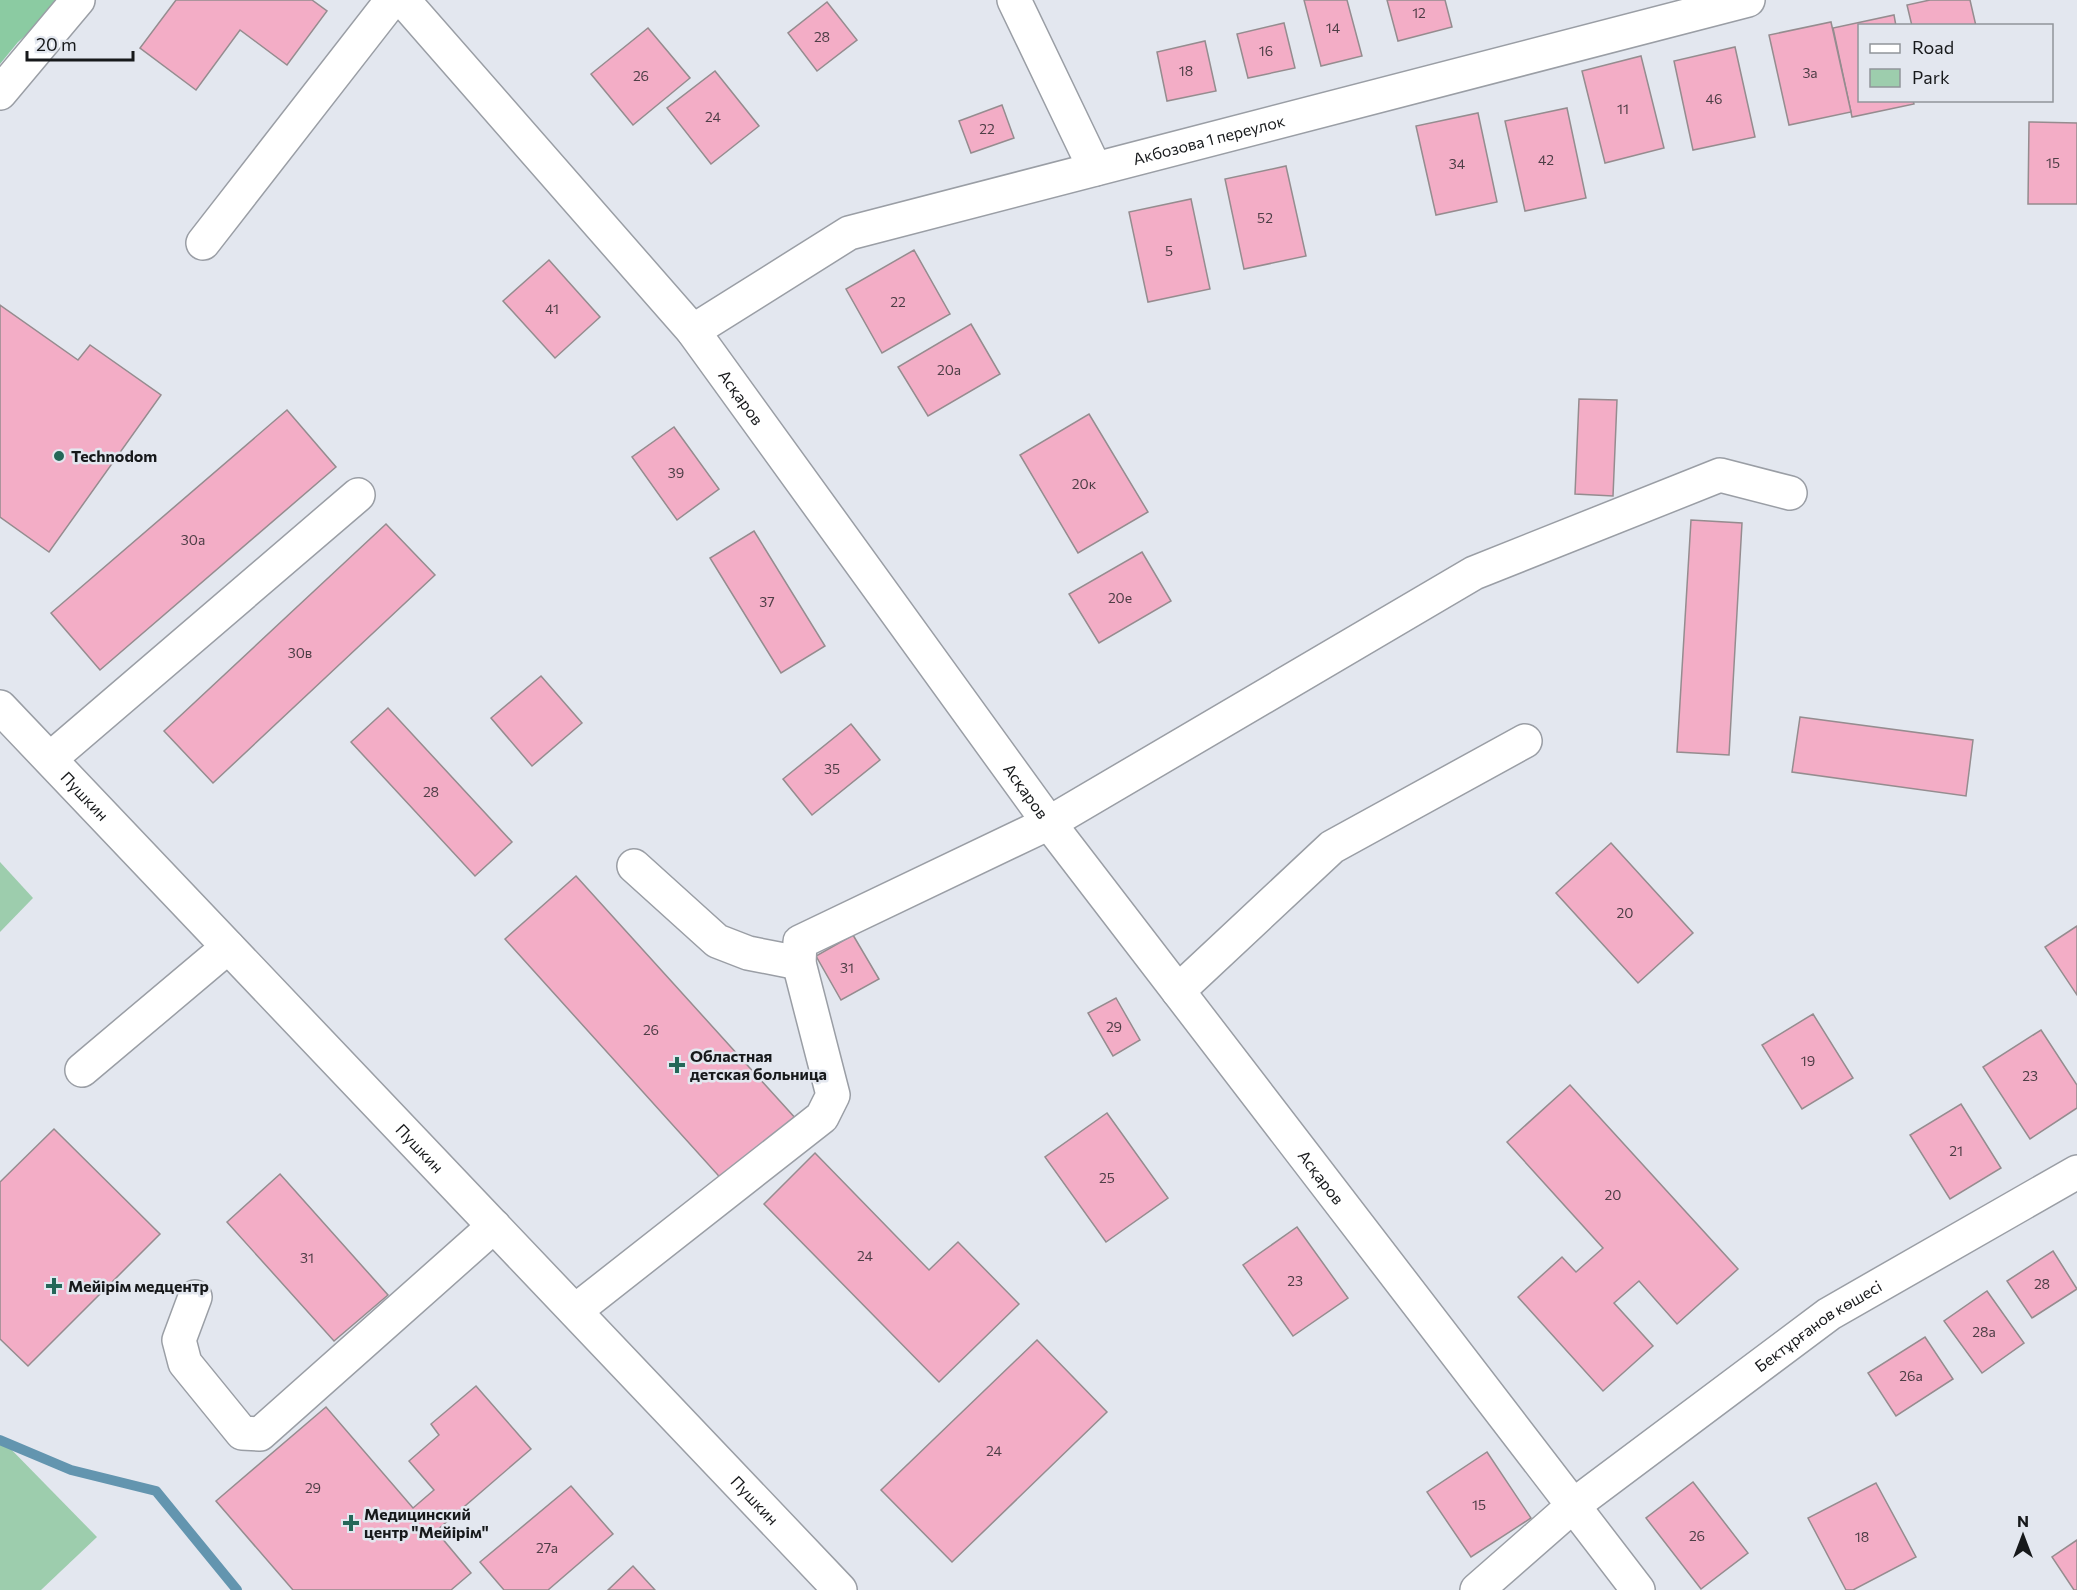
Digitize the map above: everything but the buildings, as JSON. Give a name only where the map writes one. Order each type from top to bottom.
[{"type":"street","points":[[0,93],[78,0]]},
{"type":"street","points":[[203,243],[393,0]]},
{"type":"street","name":"Асқаров","points":[[403,0],[693,331],[1049,823],[1638,1590]]},
{"type":"street","points":[[1014,0],[1095,169]]},
{"type":"street","name":"Акбозова 1 переулок","points":[[693,331],[849,233],[1748,0]]},
{"type":"street","points":[[574,1311],[822,1117],[834,1095],[799,963],[800,942],[1049,823],[1474,573],[1720,475],[1790,494]]},
{"type":"street","points":[[50,759],[358,495]]},
{"type":"street","name":"Пушкин","points":[[0,707],[840,1590]]},
{"type":"street","points":[[1178,991],[1332,847],[1525,741]]},
{"type":"street","points":[[634,866],[717,941],[748,953],[799,963]]},
{"type":"street","points":[[82,1070],[228,946]]},
{"type":"street","name":"Бектұрғанов көшесі","points":[[1477,1590],[1574,1504],[1829,1314],[2077,1172]]},
{"type":"street","points":[[195,1297],[179,1340],[185,1363],[242,1433],[260,1434],[494,1226]]},
{"type":"green space","points":[[0,0],[65,0],[18,42],[0,64]]},
{"type":"green space","points":[[0,862],[33,898],[0,932]]},
{"type":"green space","points":[[0,1438],[97,1537],[41,1590],[0,1590]]},
{"type":"waterway","points":[[0,1440],[71,1470],[156,1491],[237,1590]]},
{"type":"place","name":"Technodom","points":[[59,456]]},
{"type":"place","name":"Областная детская больница","points":[[677,1065]]},
{"type":"place","name":"Мейірім медцентр","points":[[54,1286]]},
{"type":"place","name":"Медицинский центр \"Мейірім\"","points":[[351,1523]]}]
